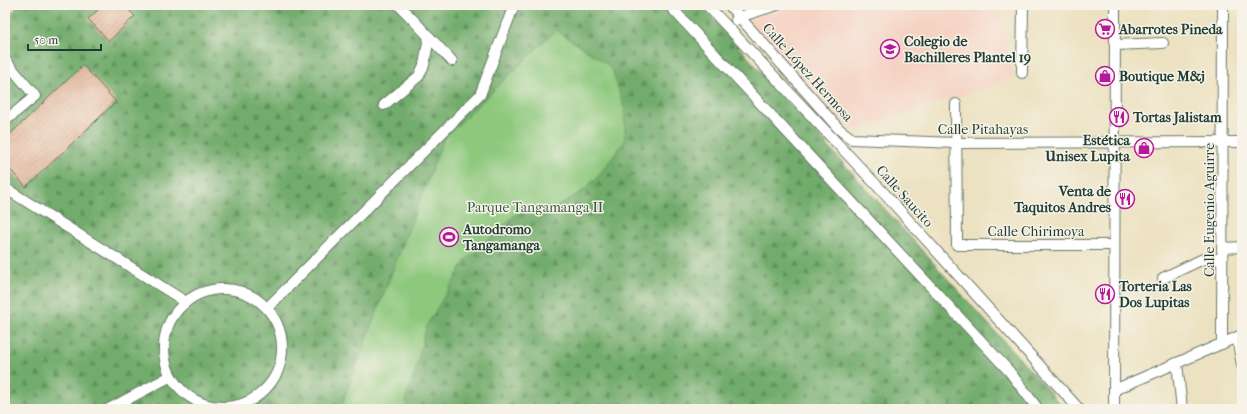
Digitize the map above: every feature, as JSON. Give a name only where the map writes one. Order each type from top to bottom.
[{"type":"street","points":[[399,5],[452,61]]},
{"type":"street","points":[[267,308],[480,95],[514,5]]},
{"type":"street","points":[[669,5],[1009,371],[1038,409]]},
{"type":"street","name":"Calle Saucito","points":[[708,5],[883,192],[1079,409]]},
{"type":"street","name":"Calle López Hermosa","points":[[728,5],[839,129],[852,139]]},
{"type":"street","points":[[728,26],[739,17],[777,5]]},
{"type":"street","points":[[1022,73],[1023,5]]},
{"type":"street","points":[[1114,409],[1115,5]]},
{"type":"street","name":"Calle Eugenio Aguirre","points":[[1222,344],[1223,5]]},
{"type":"street","points":[[384,105],[419,76],[424,65],[429,37]]},
{"type":"street","points":[[1115,45],[1163,44]]},
{"type":"street","points":[[5,60],[35,96],[5,121]]},
{"type":"street","points":[[956,104],[956,144]]},
{"type":"street","name":"Calle Pitahayas","points":[[852,139],[956,144],[1242,142]]},
{"type":"street","name":"Calle Chirimoya","points":[[956,144],[957,245],[1114,245]]},
{"type":"street","points":[[5,188],[186,302]]},
{"type":"street","points":[[1222,248],[1242,247]]},
{"type":"street","points":[[1163,278],[1203,259],[1222,259]]},
{"type":"street","points":[[224,288],[240,291],[255,297],[267,308],[276,321],[282,339],[282,358],[276,376],[264,391],[249,402],[233,406],[216,407],[200,402],[185,394],[171,376],[167,365],[164,348],[167,331],[174,315],[186,302],[194,296],[209,290],[224,288]]},
{"type":"street","points":[[1114,390],[1240,336],[1242,365]]},
{"type":"street","points":[[1177,363],[1182,409]]},
{"type":"street","points":[[109,409],[171,376]]},
{"type":"shaded area","name":"Colegio de Bachilleres Plantel 19","points":[[793,5],[997,5],[1015,78],[854,130],[742,21]]},
{"type":"green space","name":"Parque Tangamanga II","points":[[19,5],[701,5],[1065,409],[5,409],[5,19]]},
{"type":"green space","name":"Autodromo Tangamanga","points":[[556,30],[607,64],[613,72],[625,110],[625,141],[599,175],[584,190],[557,207],[516,214],[466,260],[426,327],[415,374],[406,397],[407,409],[341,409],[347,389],[444,138]]},
{"type":"building","points":[[103,5],[124,5],[135,16],[109,41],[88,19]]},
{"type":"building","points":[[83,65],[116,102],[26,187],[5,164],[5,139]]},
{"type":"place","name":"Abarrotes Pineda","points":[[1105,29]]},
{"type":"place","name":"Colegio de Bachilleres Plantel 19","points":[[890,49]]},
{"type":"place","name":"Boutique M&j","points":[[1105,76]]},
{"type":"place","name":"Tortas Jalistam","points":[[1119,117]]},
{"type":"place","name":"Estética Unisex Lupita","points":[[1144,148]]},
{"type":"place","name":"Venta de Taquitos Andres","points":[[1125,199]]},
{"type":"place","name":"Autodromo Tangamanga","points":[[449,237]]},
{"type":"place","name":"Torteria Las Dos Lupitas","points":[[1105,294]]}]
